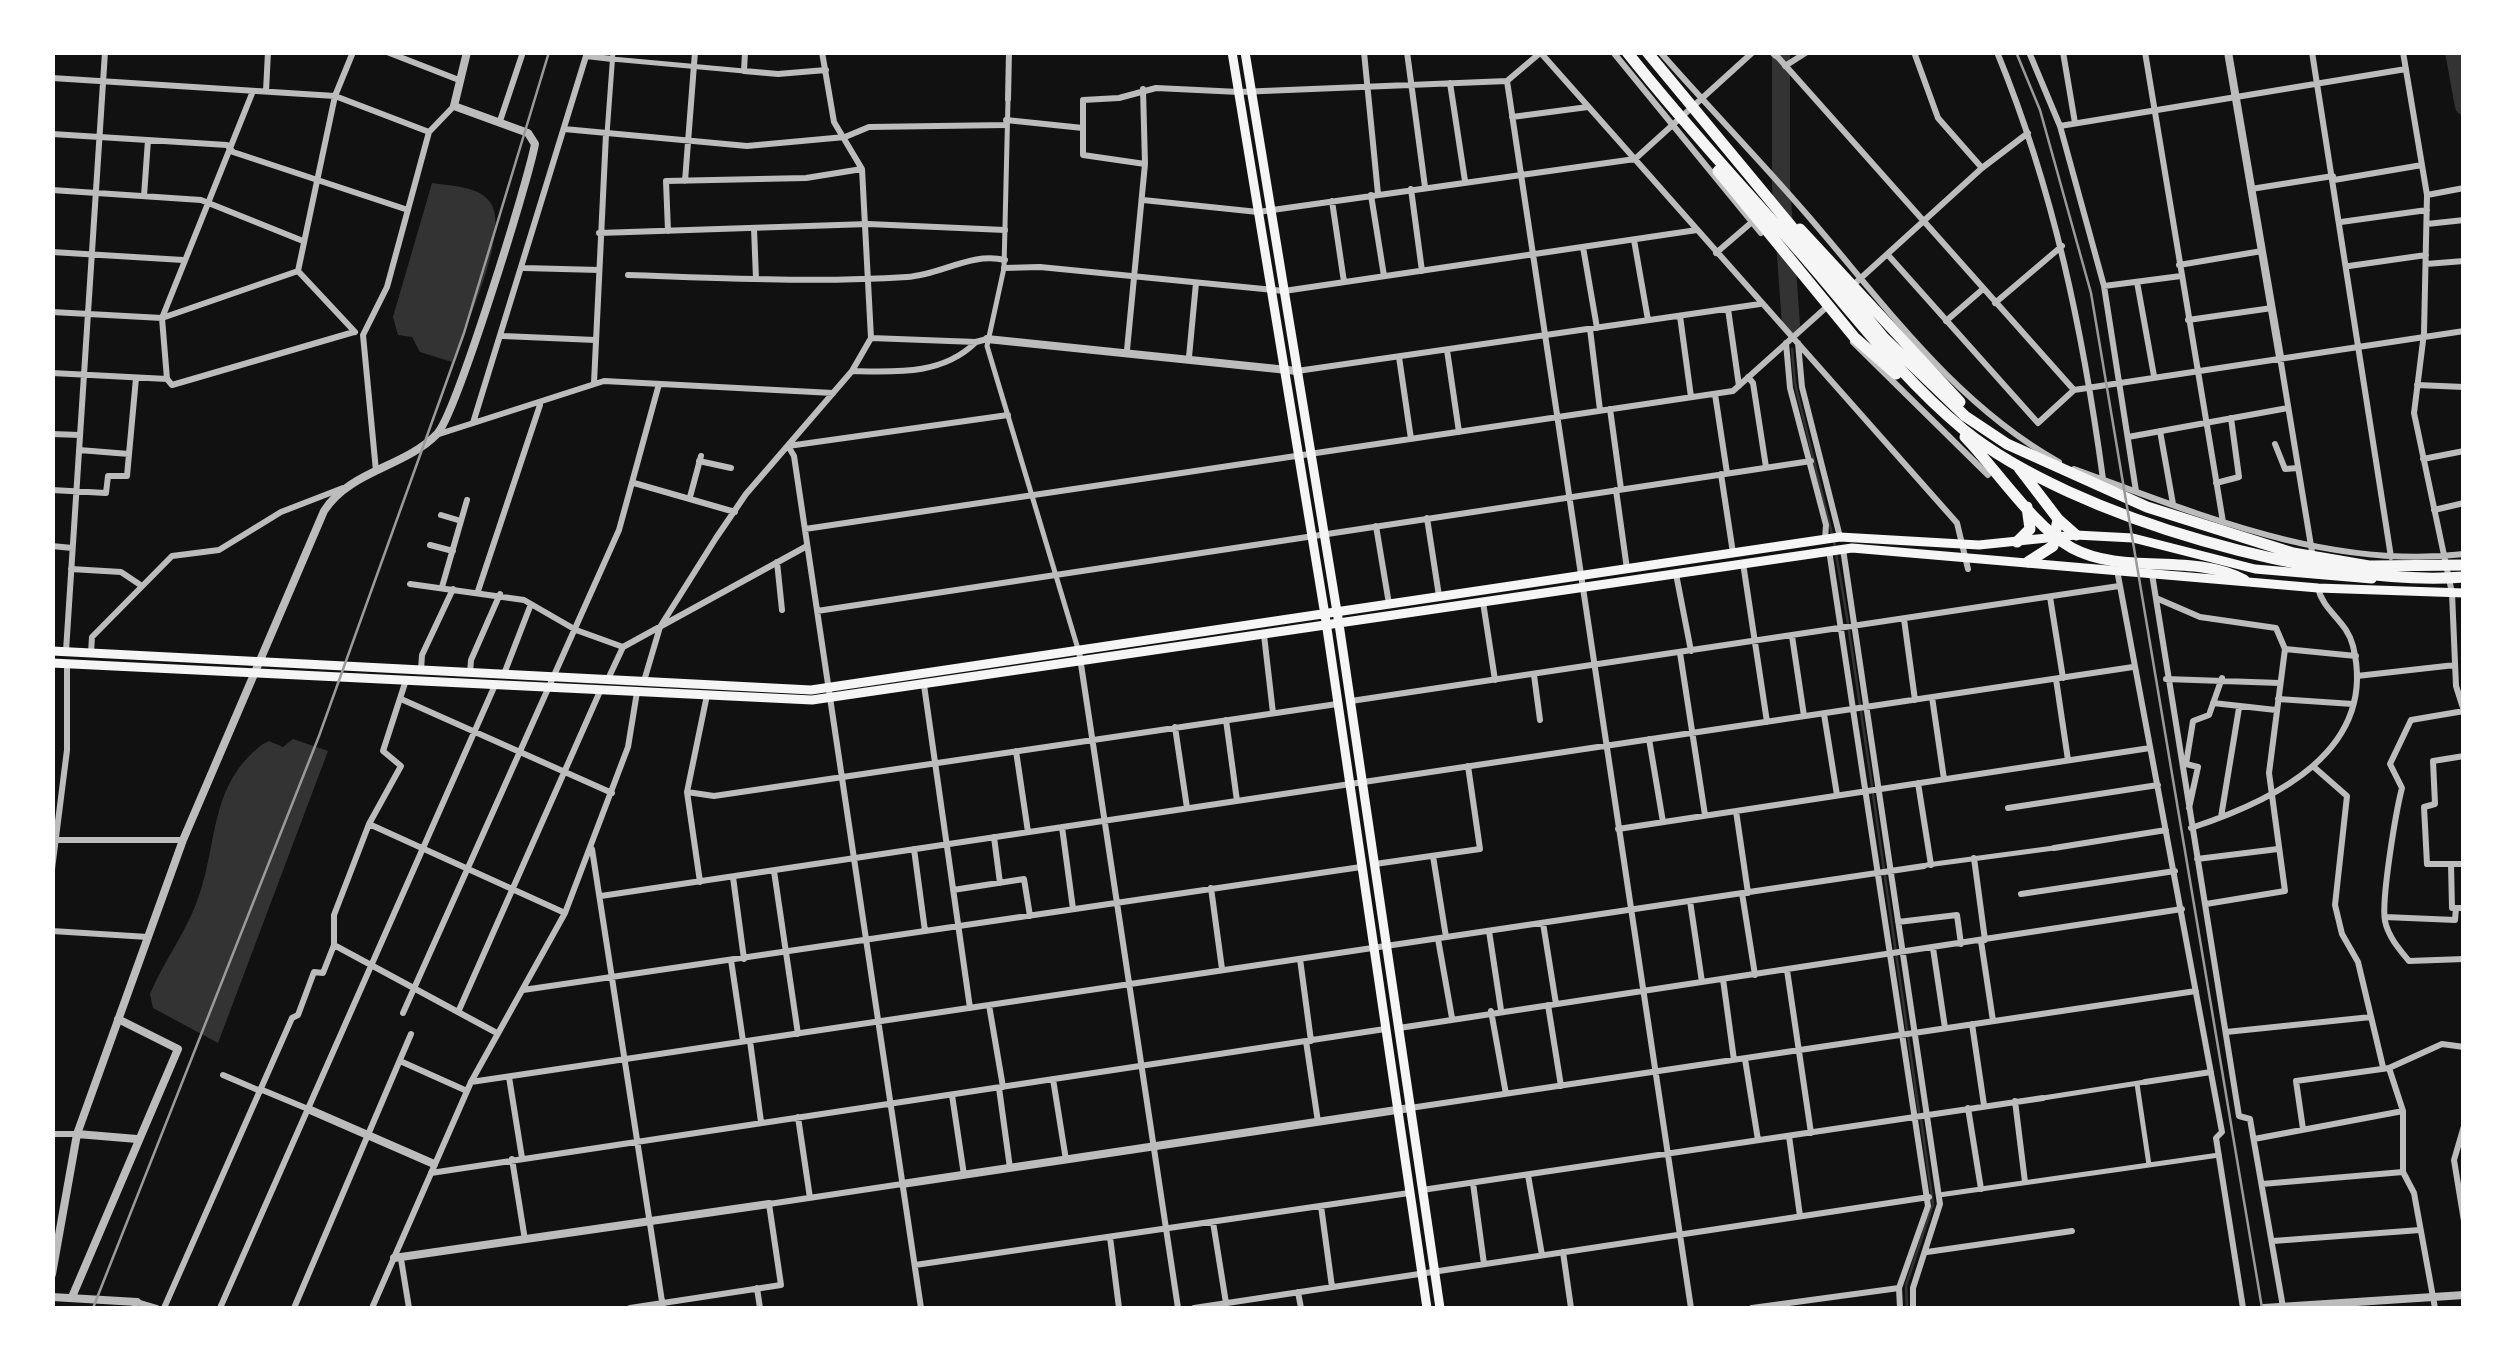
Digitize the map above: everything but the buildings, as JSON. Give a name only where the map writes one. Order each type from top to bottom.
[{"type":"highway","points":[[1627,52],[1692,134],[1890,360],[1964,430],[1997,453],[2114,508],[2276,560],[2357,576],[2464,579]]},
{"type":"highway","points":[[1646,52],[1922,377],[1966,416],[2044,463],[2147,507],[2293,553],[2368,566],[2464,565]]},
{"type":"highway","points":[[1692,134],[1731,190],[1855,338],[1933,404],[2057,537],[2088,554],[2226,570],[2244,580]]},
{"type":"highway","points":[[1774,206],[1820,246],[2076,535]]},
{"type":"highway","points":[[2018,542],[2030,529],[2026,504]]},
{"type":"highway","points":[[2028,562],[2046,553],[2057,537],[2058,519]]},
{"type":"main road","points":[[1232,52],[1298,455],[1338,619],[1440,1308]]},
{"type":"main road","points":[[1245,52],[1311,453],[1326,621],[1348,784],[1427,1308]]},
{"type":"main road","points":[[1963,550],[2076,535],[2160,542],[2255,569],[2316,576],[2464,579]]},
{"type":"main road","points":[[1338,619],[1388,604],[1439,596],[1676,572],[1834,544]]},
{"type":"main road","points":[[52,663],[91,654],[406,680],[496,684],[608,679],[829,693],[1338,619],[1483,602],[1627,569],[1834,544],[1963,550],[2028,562],[2318,588],[2464,593]]},
{"type":"main road","points":[[52,651],[66,658],[257,668],[504,674],[637,692],[829,693],[924,685],[1081,656],[1264,634],[1326,621]]},
{"type":"street","points":[[52,870],[66,750],[72,548],[105,52]]},
{"type":"street","points":[[266,92],[268,52]]},
{"type":"street","points":[[298,271],[335,96],[353,52]]},
{"type":"street","points":[[387,52],[459,80]]},
{"type":"street","points":[[254,91],[162,318],[167,379],[172,385],[359,334],[387,287],[429,132],[454,106],[467,52]]},
{"type":"street","points":[[500,122],[523,52]]},
{"type":"street","points":[[575,52],[778,74],[826,70]]},
{"type":"street","points":[[684,181],[695,52]]},
{"type":"street","points":[[744,71],[745,52]]},
{"type":"street","points":[[644,681],[660,627],[736,512],[852,371],[871,338],[868,224],[862,169],[834,122],[822,52]]},
{"type":"street","points":[[1008,52],[1004,264],[987,338],[1081,656],[1178,1308]]},
{"type":"street","points":[[1364,52],[1384,276]]},
{"type":"street","points":[[1407,52],[1408,84],[1424,187]]},
{"type":"street","points":[[1613,52],[1868,361],[1988,475]]},
{"type":"street","points":[[1660,52],[1973,402],[2025,443],[2103,479],[2223,522],[2310,544],[2391,557],[2464,554]]},
{"type":"street","points":[[1143,200],[1258,212],[1520,172],[1634,159],[1753,52]]},
{"type":"street","points":[[1785,65],[1808,52]]},
{"type":"street","points":[[1914,52],[1938,118],[1982,168]]},
{"type":"street","points":[[1997,52],[2028,134],[2062,246],[2092,389],[2103,479]]},
{"type":"street","points":[[2029,52],[2060,126],[2104,286],[2136,491]]},
{"type":"street","points":[[2063,52],[2075,123]]},
{"type":"street","points":[[2145,52],[2223,522]]},
{"type":"street","points":[[2228,52],[2316,576]]},
{"type":"street","points":[[2312,52],[2349,266],[2391,557]]},
{"type":"street","points":[[2403,52],[2428,195],[2424,333],[2414,413],[2450,581],[2455,665],[2464,711],[2411,720],[2390,764],[2402,788],[2394,814],[2385,917],[2395,945],[2410,961],[2464,959]]},
{"type":"street","points":[[1145,164],[1083,155],[1084,100],[1118,98],[1143,89],[1251,92],[1507,81],[1540,53],[1957,523],[1968,569]]},
{"type":"street","points":[[1778,54],[2074,390]]},
{"type":"street","points":[[474,423],[586,56]]},
{"type":"street","points":[[594,383],[612,56]]},
{"type":"street","points":[[2060,126],[2406,69]]},
{"type":"street","points":[[52,78],[335,96],[429,132]]},
{"type":"street","points":[[1507,81],[1691,1308]]},
{"type":"street","points":[[1450,83],[1464,181]]},
{"type":"street","points":[[1126,350],[1143,200],[1143,89]]},
{"type":"street","points":[[436,435],[444,424],[495,276],[533,152],[532,136],[454,106]]},
{"type":"street","points":[[1512,117],[1588,107]]},
{"type":"street","points":[[564,129],[747,146],[845,137],[869,128],[1006,122],[1082,128]]},
{"type":"street","points":[[52,134],[229,148],[316,183],[408,210]]},
{"type":"street","points":[[805,529],[1733,392],[1982,168],[2028,134]]},
{"type":"street","points":[[144,196],[148,140]]},
{"type":"street","points":[[2251,188],[2422,165]]},
{"type":"street","points":[[668,231],[666,182],[806,178],[862,169]]},
{"type":"street","points":[[2428,195],[2464,188]]},
{"type":"street","points":[[1411,189],[1422,270]]},
{"type":"street","points":[[52,190],[207,202],[303,241]]},
{"type":"street","points":[[1332,201],[1344,282]]},
{"type":"street","points":[[2341,222],[2427,210]]},
{"type":"street","points":[[2427,224],[2464,220]]},
{"type":"street","points":[[1716,253],[1752,222]]},
{"type":"street","points":[[600,233],[868,224],[1005,230]]},
{"type":"street","points":[[754,228],[756,278]]},
{"type":"street","points":[[628,276],[870,280],[930,276],[974,259],[1284,291],[1697,230]]},
{"type":"street","points":[[1634,240],[1648,320]]},
{"type":"street","points":[[1995,303],[2062,246]]},
{"type":"street","points":[[1583,247],[1600,410]]},
{"type":"street","points":[[2179,265],[2262,251]]},
{"type":"street","points":[[52,252],[183,260]]},
{"type":"street","points":[[1888,255],[2038,423],[2074,390],[2424,333],[2464,330]]},
{"type":"street","points":[[2349,266],[2426,259],[2464,261]]},
{"type":"street","points":[[524,268],[598,270]]},
{"type":"street","points":[[298,271],[359,334],[376,471]]},
{"type":"street","points":[[52,312],[162,318],[298,271]]},
{"type":"street","points":[[2104,286],[2180,276]]},
{"type":"street","points":[[1189,356],[1196,282]]},
{"type":"street","points":[[2137,282],[2154,376]]},
{"type":"street","points":[[1946,322],[1982,289]]},
{"type":"street","points":[[852,371],[908,372],[938,366],[987,338],[1189,356],[1297,371],[1760,304]]},
{"type":"street","points":[[2188,320],[2272,308]]},
{"type":"street","points":[[1728,309],[1739,386]]},
{"type":"street","points":[[1680,316],[1691,397]]},
{"type":"street","points":[[502,336],[595,340]]},
{"type":"street","points":[[871,338],[976,342]]},
{"type":"street","points":[[1792,341],[1790,388],[1834,544],[1841,628],[1860,708],[1898,922],[1907,1034],[1921,1116],[1927,1198],[1899,1288],[1900,1308]]},
{"type":"street","points":[[1792,341],[1854,626],[1889,955],[1938,1195],[1927,1252],[1913,1288],[1914,1308]]},
{"type":"street","points":[[1447,350],[1459,432]]},
{"type":"street","points":[[1400,356],[1411,440]]},
{"type":"street","points":[[52,373],[167,379]]},
{"type":"street","points":[[1748,377],[1753,382],[1766,467]]},
{"type":"street","points":[[52,490],[106,493],[108,476],[126,476],[136,378]]},
{"type":"street","points":[[91,654],[92,637],[139,584],[172,556],[219,550],[282,512],[345,488],[436,435],[540,404],[594,383],[834,393]]},
{"type":"street","points":[[403,1013],[576,630],[634,483],[660,384]]},
{"type":"street","points":[[2416,385],[2464,386]]},
{"type":"street","points":[[1715,394],[1733,554]]},
{"type":"street","points":[[478,591],[540,404]]},
{"type":"street","points":[[1610,408],[1627,569]]},
{"type":"street","points":[[2128,437],[2288,408]]},
{"type":"street","points":[[788,446],[1008,415]]},
{"type":"street","points":[[2216,482],[2239,477],[2231,418]]},
{"type":"street","points":[[2160,431],[2173,504]]},
{"type":"street","points":[[52,434],[80,435]]},
{"type":"street","points":[[2275,444],[2285,469],[2298,468]]},
{"type":"street","points":[[788,446],[794,456],[818,611],[921,1308]]},
{"type":"street","points":[[79,450],[129,454]]},
{"type":"street","points":[[2423,460],[2464,451]]},
{"type":"street","points":[[690,497],[700,458],[730,468]]},
{"type":"street","points":[[818,611],[1810,462]]},
{"type":"street","points":[[634,483],[736,512]]},
{"type":"street","points":[[52,1274],[76,1134],[182,840],[324,511],[345,488]]},
{"type":"street","points":[[442,588],[467,500]]},
{"type":"street","points":[[2434,510],[2464,504]]},
{"type":"street","points":[[441,515],[461,521]]},
{"type":"street","points":[[1427,518],[1439,596]]},
{"type":"street","points":[[1376,526],[1388,604]]},
{"type":"street","points":[[430,545],[453,550]]},
{"type":"street","points":[[52,546],[72,548]]},
{"type":"street","points":[[608,679],[623,647],[807,546]]},
{"type":"street","points":[[776,562],[782,610]]},
{"type":"street","points":[[1743,562],[1767,722]]},
{"type":"street","points":[[71,569],[122,572],[139,584]]},
{"type":"street","points":[[2116,570],[2222,1132],[2216,1138],[2243,1308]]},
{"type":"street","points":[[1676,572],[1691,651]]},
{"type":"street","points":[[2151,572],[2239,1116],[2250,1119],[2283,1307]]},
{"type":"street","points":[[410,584],[500,594],[531,604],[576,630],[623,647]]},
{"type":"street","points":[[1350,702],[2120,586]]},
{"type":"street","points":[[421,670],[422,654],[453,588]]},
{"type":"street","points":[[2191,828],[2270,795],[2314,768],[2335,744],[2353,704],[2356,656],[2352,639],[2321,602],[2318,588]]},
{"type":"street","points":[[470,673],[471,660],[500,594]]},
{"type":"street","points":[[2050,597],[2068,760]]},
{"type":"street","points":[[2155,598],[2200,617],[2276,628],[2284,649],[2269,765],[2285,891],[2206,904]]},
{"type":"street","points":[[1483,602],[1495,680]]},
{"type":"street","points":[[504,674],[531,604]]},
{"type":"street","points":[[1904,619],[1915,700]]},
{"type":"street","points":[[1264,634],[1273,713]]},
{"type":"street","points":[[1792,636],[1804,716]]},
{"type":"street","points":[[2284,649],[2356,656]]},
{"type":"street","points":[[1680,653],[1705,816]]},
{"type":"street","points":[[2357,676],[2455,665]]},
{"type":"street","points":[[601,896],[2133,667]]},
{"type":"street","points":[[1534,674],[1540,720]]},
{"type":"street","points":[[2166,678],[2280,683]]},
{"type":"street","points":[[2188,810],[2198,766],[2186,764],[2193,720],[2209,715],[2222,678]]},
{"type":"street","points":[[52,1297],[160,1308],[314,972],[323,973],[334,945],[334,916],[369,824],[401,766],[384,750],[406,680]]},
{"type":"street","points":[[220,1308],[496,684]]},
{"type":"street","points":[[924,685],[970,1008]]},
{"type":"street","points":[[459,1010],[601,690]]},
{"type":"street","points":[[372,1308],[398,1258],[433,1168],[495,1032],[565,913],[628,747],[637,692]]},
{"type":"street","points":[[700,882],[687,792],[707,695]]},
{"type":"street","points":[[1932,697],[1944,779]]},
{"type":"street","points":[[401,699],[612,793]]},
{"type":"street","points":[[2278,699],[2353,704]]},
{"type":"street","points":[[2213,703],[2276,710]]},
{"type":"street","points":[[687,792],[714,796],[1338,704]]},
{"type":"street","points":[[2221,818],[2239,708]]},
{"type":"street","points":[[1824,714],[1837,796]]},
{"type":"street","points":[[1226,720],[1237,801]]},
{"type":"street","points":[[1175,727],[1187,808]]},
{"type":"street","points":[[1649,740],[1663,822]]},
{"type":"street","points":[[1618,828],[2150,748]]},
{"type":"street","points":[[52,750],[66,750]]},
{"type":"street","points":[[1016,750],[1028,832]]},
{"type":"street","points":[[2464,756],[2433,761],[2436,804],[2424,807],[2427,864],[2464,864]]},
{"type":"street","points":[[1374,864],[1480,849],[1468,766]]},
{"type":"street","points":[[2314,768],[2347,796],[2335,905],[2342,934],[2358,962],[2370,1017],[2403,1112],[2404,1172],[2414,1193],[2435,1308]]},
{"type":"street","points":[[1918,783],[1928,865]]},
{"type":"street","points":[[2008,808],[2158,785]]},
{"type":"street","points":[[1736,811],[1755,975]]},
{"type":"street","points":[[369,824],[565,913]]},
{"type":"street","points":[[1062,827],[1073,909]]},
{"type":"street","points":[[471,1082],[2167,830]]},
{"type":"street","points":[[994,836],[1000,883]]},
{"type":"street","points":[[54,840],[182,840]]},
{"type":"street","points":[[592,848],[663,1306]]},
{"type":"street","points":[[914,849],[925,931]]},
{"type":"street","points":[[2198,860],[2278,849]]},
{"type":"street","points":[[1433,856],[1452,1018]]},
{"type":"street","points":[[1974,858],[1993,1022]]},
{"type":"street","points":[[2385,917],[2455,920],[2460,908],[2452,908],[2452,864]]},
{"type":"street","points":[[523,990],[1361,867]]},
{"type":"street","points":[[774,871],[798,1034]]},
{"type":"street","points":[[2020,894],[2175,871]]},
{"type":"street","points":[[733,877],[744,958]]},
{"type":"street","points":[[953,890],[1024,879],[1030,916]]},
{"type":"street","points":[[1211,888],[1222,970]]},
{"type":"street","points":[[1690,901],[1702,982]]},
{"type":"street","points":[[1398,1028],[2182,910]]},
{"type":"street","points":[[1898,922],[1957,915],[1961,944]]},
{"type":"street","points":[[1543,923],[1561,1086]]},
{"type":"street","points":[[52,930],[148,936]]},
{"type":"street","points":[[1489,931],[1501,1010]]},
{"type":"street","points":[[334,945],[495,1032]]},
{"type":"street","points":[[1933,948],[1945,1028]]},
{"type":"street","points":[[1300,958],[1318,1122]]},
{"type":"street","points":[[731,960],[761,1122]]},
{"type":"street","points":[[1787,970],[1811,1133]]},
{"type":"street","points":[[1722,980],[1734,1060]]},
{"type":"street","points":[[398,1258],[2196,991]]},
{"type":"street","points":[[989,1005],[1010,1168]]},
{"type":"street","points":[[1491,1011],[1506,1094]]},
{"type":"street","points":[[2226,1032],[2370,1017]]},
{"type":"street","points":[[72,1297],[178,1048],[118,1018]]},
{"type":"street","points":[[1972,1024],[1984,1105]]},
{"type":"street","points":[[223,1075],[433,1168],[1385,1029]]},
{"type":"street","points":[[294,1308],[412,1034]]},
{"type":"street","points":[[2302,1129],[2296,1080],[2386,1068],[2442,1044],[2464,1046]]},
{"type":"street","points":[[1745,1059],[1758,1140]]},
{"type":"street","points":[[400,1062],[467,1090]]},
{"type":"street","points":[[1422,1190],[2211,1072]]},
{"type":"street","points":[[508,1077],[522,1158]]},
{"type":"street","points":[[1053,1079],[1066,1160]]},
{"type":"street","points":[[2141,1083],[2149,1165]]},
{"type":"street","points":[[952,1094],[964,1175]]},
{"type":"street","points":[[2015,1102],[2024,1182]]},
{"type":"street","points":[[1968,1108],[1981,1189]]},
{"type":"street","points":[[2254,1139],[2403,1112]]},
{"type":"street","points":[[798,1117],[810,1198]]},
{"type":"street","points":[[2464,1126],[2459,1170],[2464,1221]]},
{"type":"street","points":[[52,1134],[137,1138]]},
{"type":"street","points":[[1790,1136],[1800,1216]]},
{"type":"street","points":[[1194,1308],[1253,1304],[1298,1292],[1434,1270],[2219,1155]]},
{"type":"street","points":[[512,1159],[524,1240]]},
{"type":"street","points":[[2262,1184],[2404,1172]]},
{"type":"street","points":[[1528,1175],[1542,1255]]},
{"type":"street","points":[[1473,1183],[1484,1264]]},
{"type":"street","points":[[914,1266],[1409,1193]]},
{"type":"street","points":[[630,1308],[663,1306],[780,1285],[769,1204]]},
{"type":"street","points":[[1321,1206],[1332,1286]]},
{"type":"street","points":[[1213,1222],[1226,1303]]},
{"type":"street","points":[[1927,1252],[2072,1230]]},
{"type":"street","points":[[2273,1241],[2420,1230]]},
{"type":"street","points":[[1110,1237],[1119,1308]]},
{"type":"street","points":[[1563,1252],[1571,1308]]},
{"type":"street","points":[[398,1258],[409,1308]]},
{"type":"street","points":[[757,1288],[760,1308]]},
{"type":"street","points":[[1752,1308],[1899,1288]]},
{"type":"street","points":[[1298,1292],[1300,1308]]},
{"type":"street","points":[[2264,1308],[2464,1294]]},
{"type":"shaded area","points":[[432,183],[479,193],[490,202],[495,216],[495,234],[484,280],[452,362],[420,352],[412,337],[398,335],[393,317]]},
{"type":"shaded area","points":[[293,739],[328,751],[218,1043],[153,1008],[150,994],[196,904],[217,818],[232,779],[263,744],[269,741],[283,747]]},
{"type":"waterway","points":[[1781,52],[1781,185],[1791,325]]},
{"type":"waterway","points":[[2454,52],[2464,106]]},
{"type":"waterway","points":[[1792,349],[1795,384],[1832,534]]},
{"type":"waterway","points":[[1834,542],[1848,623]]},
{"type":"waterway","points":[[1849,631],[1872,786]]},
{"type":"waterway","points":[[1873,794],[1919,1112]]},
{"type":"waterway","points":[[1907,1308],[1906,1285],[1933,1204],[1921,1120]]},
{"type":"railway","points":[[93,1308],[319,736],[464,333],[549,52]]},
{"type":"railway","points":[[2016,52],[2040,110],[2091,293],[2262,1308]]}]
